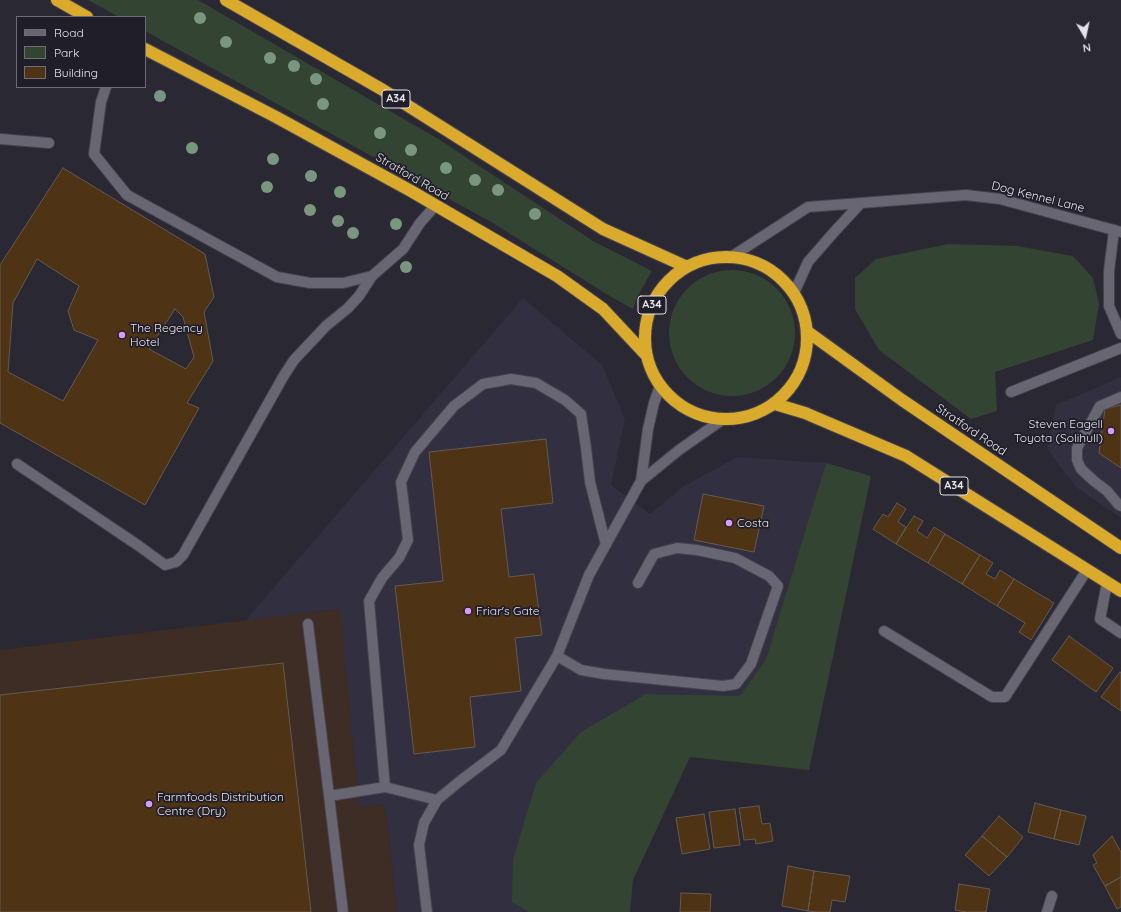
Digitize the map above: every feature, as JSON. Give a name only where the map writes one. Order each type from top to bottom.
[{"type":"highway","points":[[57,0],[85,16]]},
{"type":"highway","name":"A34","points":[[226,0],[383,90],[603,229],[687,266]]},
{"type":"highway","name":"Stratford Road","points":[[146,50],[411,191],[434,206],[557,276],[603,309],[647,356]]},
{"type":"highway","name":"A34","points":[[731,257],[755,262],[777,274],[794,293],[803,312],[808,332],[807,352],[800,372],[790,390],[775,404],[762,412],[748,417],[722,420],[696,414],[676,403],[660,386],[647,356],[644,340],[646,324],[652,304],[663,287],[687,266],[712,258],[731,257]]},
{"type":"highway","name":"Stratford Road","points":[[808,332],[902,400],[1121,548]]},
{"type":"highway","name":"A34","points":[[775,404],[805,413],[906,456],[1121,591]]},
{"type":"street","points":[[106,88],[101,102],[94,154],[127,195],[277,277],[310,284],[342,283],[372,276]]},
{"type":"street","points":[[0,139],[49,143]]},
{"type":"street","name":"Dog Kennel Lane","points":[[731,257],[808,207],[966,195],[1000,199],[1117,231],[1109,271],[1109,306],[1121,334]]},
{"type":"street","points":[[794,293],[808,262],[860,204]]},
{"type":"street","points":[[17,464],[165,565],[176,562],[183,555],[294,360],[326,326],[348,308],[359,296],[372,276],[403,249],[420,223],[434,206]]},
{"type":"street","points":[[1011,392],[1121,348]]},
{"type":"street","points":[[385,787],[369,601],[382,578],[399,558],[408,540],[400,482],[415,452],[454,406],[483,384],[511,379],[536,383],[565,400],[581,414],[590,482],[606,544]]},
{"type":"street","points":[[427,912],[419,845],[424,823],[437,800],[500,750],[557,656],[589,575],[641,481],[648,429],[660,386]]},
{"type":"street","points":[[1121,397],[1100,406],[1077,448],[1077,460],[1081,469],[1107,491],[1118,505],[1121,506]]},
{"type":"street","points":[[641,481],[679,450],[722,420]]},
{"type":"street","points":[[557,656],[581,670],[604,674],[723,686],[736,684],[751,664],[778,586],[769,576],[734,558],[697,550],[677,548],[654,554],[638,583]]},
{"type":"street","points":[[884,631],[992,697],[1005,697],[1087,570]]},
{"type":"street","points":[[1107,582],[1100,619],[1121,633]]},
{"type":"street","points":[[308,624],[343,912]]},
{"type":"street","points":[[329,796],[385,787],[437,800]]},
{"type":"street","points":[[1047,912],[1052,896]]},
{"type":"shaded area","name":"Friar's Gate","points":[[523,298],[602,365],[625,419],[611,485],[650,514],[684,486],[737,457],[826,463],[766,659],[740,697],[646,694],[562,912],[397,912],[385,805],[359,807],[339,609],[245,621]]},
{"type":"shaded area","points":[[1121,377],[1121,518],[1076,487],[1047,449],[1056,405]]},
{"type":"shaded area","name":"Farmfoods Distribution Centre (Dry)","points":[[340,609],[359,807],[385,805],[397,912],[0,912],[0,650]]},
{"type":"green space","points":[[88,0],[198,0],[440,140],[593,241],[652,271],[637,297],[633,309],[491,222],[146,32],[146,16],[117,16]]},
{"type":"green space","points":[[948,244],[1017,246],[1073,256],[1093,278],[1099,304],[1093,340],[995,372],[997,411],[971,419],[879,350],[855,309],[855,278],[876,259]]},
{"type":"green space","points":[[738,270],[762,278],[772,284],[781,293],[790,309],[794,321],[794,345],[790,357],[781,373],[772,382],[756,391],[744,395],[726,396],[702,388],[692,382],[683,373],[674,357],[670,345],[669,327],[677,303],[683,293],[692,284],[708,275],[720,271]]},
{"type":"green space","points":[[826,463],[871,476],[809,770],[690,757],[633,880],[630,912],[529,912],[512,902],[513,860],[536,783],[581,732],[646,694],[740,696],[766,659]]},
{"type":"building","name":"The Regency Hotel","points":[[63,168],[205,254],[214,297],[204,312],[213,361],[187,403],[199,408],[145,505],[0,423],[0,265]],"holes":[[[37,259],[79,286],[68,311],[74,330],[98,340],[63,401],[8,372],[13,303]],[[175,309],[183,317],[194,357],[186,369],[149,349]]]},
{"type":"building","name":"Steven Eagell Toyota (Solihull)","points":[[1121,405],[1121,468],[1099,453],[1105,409]]},
{"type":"building","name":"Friar's Gate","points":[[546,439],[553,503],[501,509],[509,577],[534,574],[542,635],[515,638],[521,691],[470,697],[475,747],[414,754],[395,586],[443,581],[429,452]]},
{"type":"building","name":"Costa","points":[[703,494],[764,506],[754,552],[694,540]]},
{"type":"building","points":[[897,503],[906,509],[898,522],[906,527],[896,544],[873,529],[883,514],[888,517]]},
{"type":"building","points":[[914,516],[923,521],[917,531],[927,538],[934,527],[945,534],[928,563],[896,544]]},
{"type":"building","points":[[945,534],[980,555],[962,584],[928,563]]},
{"type":"building","points":[[980,555],[993,563],[986,574],[995,579],[1000,570],[1014,579],[997,606],[962,584]]},
{"type":"building","points":[[1014,579],[1054,603],[1031,640],[1019,632],[1025,623],[997,606]]},
{"type":"building","points":[[1069,636],[1113,668],[1096,692],[1052,660]]},
{"type":"building","name":"Farmfoods Distribution Centre (Dry)","points":[[283,663],[311,912],[0,912],[0,695]]},
{"type":"building","points":[[1120,672],[1121,673],[1121,711],[1101,697]]},
{"type":"building","points":[[1035,803],[1061,810],[1054,839],[1028,832]]},
{"type":"building","points":[[759,806],[762,824],[770,823],[773,841],[756,844],[755,839],[744,840],[739,808]]},
{"type":"building","points":[[735,809],[740,845],[714,848],[709,812]]},
{"type":"building","points":[[1061,810],[1086,816],[1079,845],[1054,839]]},
{"type":"building","points":[[704,814],[710,849],[682,854],[676,818]]},
{"type":"building","points":[[999,816],[1023,837],[1007,857],[982,836]]},
{"type":"building","points":[[982,836],[1007,857],[989,876],[965,855]]},
{"type":"building","points":[[1112,836],[1121,852],[1121,877],[1105,886],[1093,865],[1097,863],[1093,855]]},
{"type":"building","points":[[788,866],[814,871],[808,911],[782,906]]},
{"type":"building","points":[[814,871],[850,876],[845,902],[832,900],[830,912],[808,911]]},
{"type":"building","points":[[1121,877],[1121,907],[1117,909],[1105,886]]},
{"type":"building","points":[[959,884],[990,889],[986,912],[966,912],[955,910]]},
{"type":"building","points":[[681,893],[711,894],[710,912],[680,912]]},
{"type":"place","name":"The Regency Hotel","points":[[122,335]]},
{"type":"place","name":"Steven Eagell Toyota (Solihull)","points":[[1111,431]]},
{"type":"place","name":"Costa","points":[[729,523]]},
{"type":"place","name":"Friar's Gate","points":[[468,611]]},
{"type":"place","name":"Farmfoods Distribution Centre (Dry)","points":[[149,804]]}]
